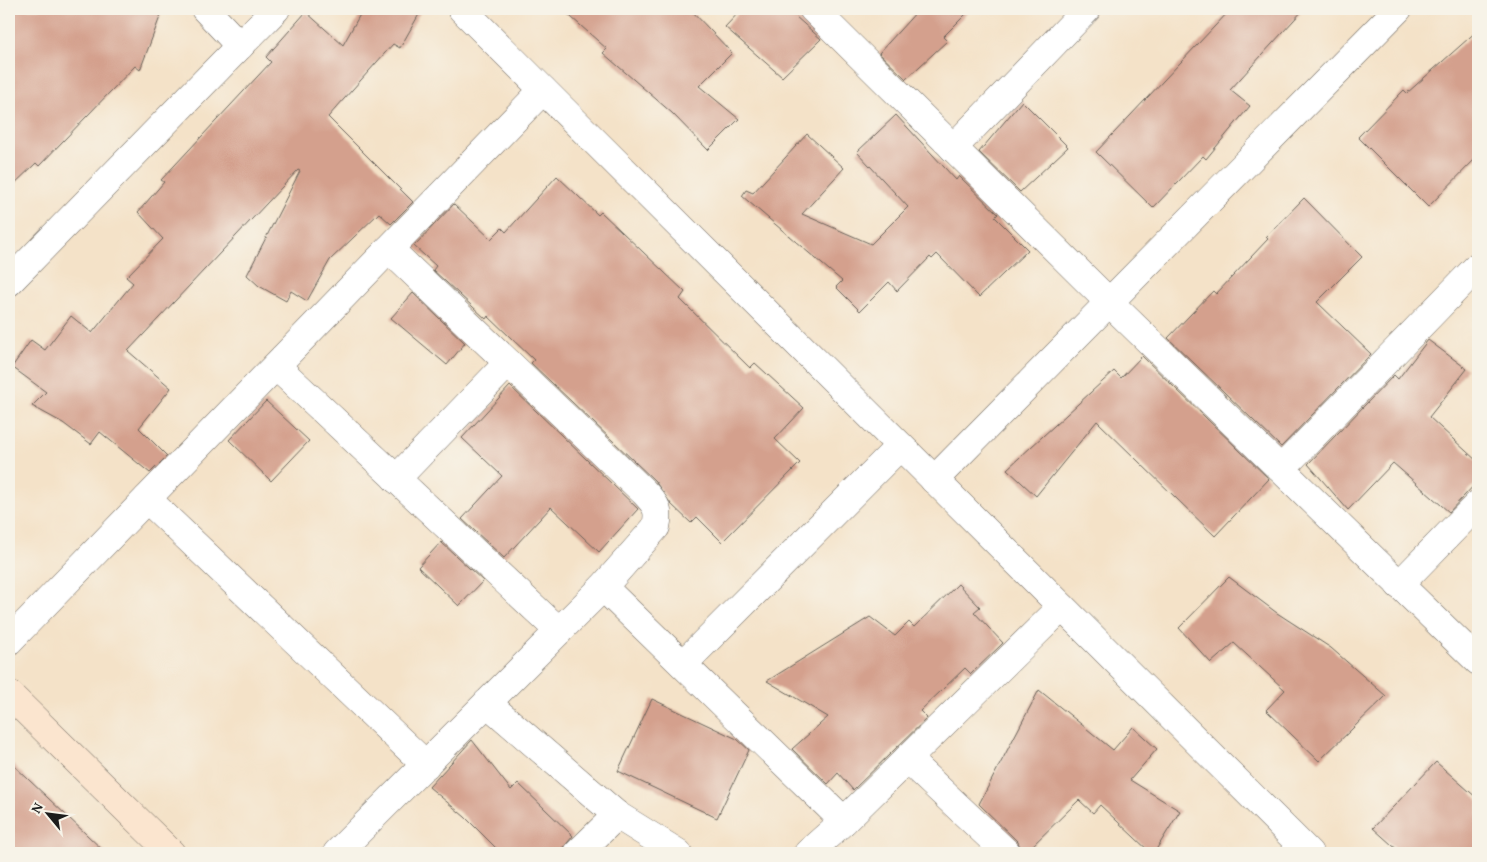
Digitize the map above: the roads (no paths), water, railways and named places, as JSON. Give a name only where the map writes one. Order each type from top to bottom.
[{"type":"street","points":[[205,9],[240,46]]},
{"type":"street","points":[[9,282],[276,9]]},
{"type":"street","points":[[462,9],[1309,853]]},
{"type":"street","points":[[953,148],[1087,9]]},
{"type":"street","points":[[819,11],[953,148],[1109,302],[1478,661]]},
{"type":"street","points":[[934,480],[1392,11]]},
{"type":"street","points":[[9,641],[543,90]]},
{"type":"street","points":[[337,853],[603,587],[656,527],[659,514],[653,502],[644,492],[389,249]]},
{"type":"street","points":[[1281,469],[1478,266]]},
{"type":"street","points":[[396,479],[508,363]]},
{"type":"street","points":[[276,366],[559,631]]},
{"type":"street","points":[[682,664],[900,446]]},
{"type":"street","points":[[147,499],[426,765]]},
{"type":"street","points":[[1399,585],[1478,504]]},
{"type":"street","points":[[603,587],[844,821]]},
{"type":"street","points":[[808,853],[844,821],[1062,607]]},
{"type":"street","points":[[9,694],[171,853]]},
{"type":"street","points":[[487,703],[617,815],[678,853]]},
{"type":"street","points":[[907,759],[1007,853]]},
{"type":"street","points":[[578,853],[617,815]]}]
